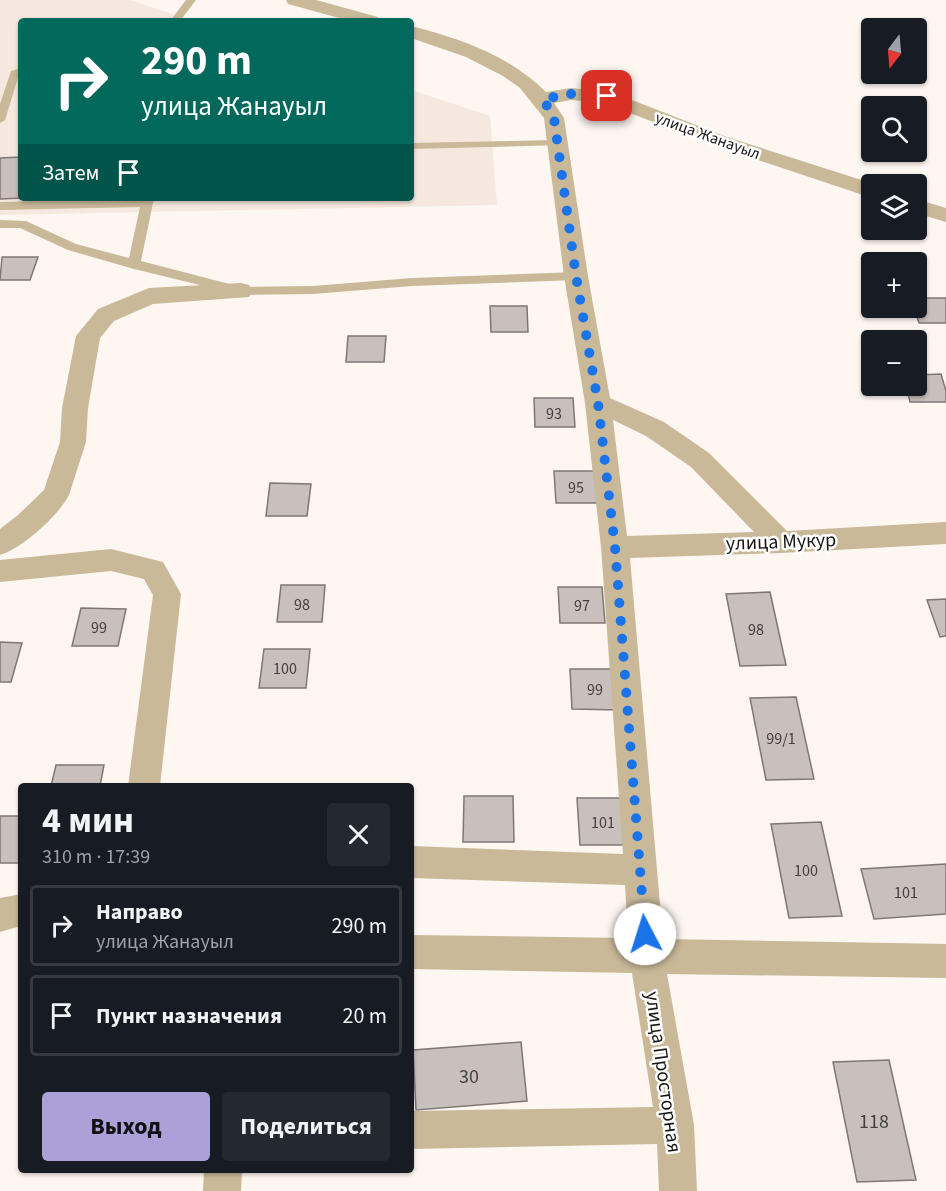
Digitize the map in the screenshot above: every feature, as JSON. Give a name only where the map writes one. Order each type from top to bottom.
[{"type":"street","points":[[296,0],[360,18]]},
{"type":"street","points":[[414,34],[482,55],[510,72],[543,99]]},
{"type":"street","name":"улица Жанауыл","points":[[543,99],[571,94],[607,96],[720,141],[861,187]]},
{"type":"street","name":"улица Просторная","points":[[543,99],[554,118],[576,276],[598,403],[615,547],[647,956],[675,1125],[678,1191]]},
{"type":"street","points":[[927,209],[946,215]]},
{"type":"street","points":[[0,543],[28,523],[56,495],[73,442],[75,408],[88,336],[106,315],[148,296],[241,291]]},
{"type":"street","points":[[598,403],[655,429],[700,460],[781,542]]},
{"type":"street","name":"улица Мукур","points":[[615,547],[781,542],[946,533]]},
{"type":"street","points":[[0,571],[111,560],[153,570],[167,594],[144,783]]},
{"type":"street","points":[[414,862],[639,870]]},
{"type":"street","points":[[0,915],[18,911]]},
{"type":"street","points":[[414,952],[946,961]]},
{"type":"street","points":[[414,1130],[675,1125]]},
{"type":"street","points":[[222,1173],[222,1191]]},
{"type":"lane","points":[[177,18],[190,0]]},
{"type":"lane","points":[[0,120],[16,71],[18,71]]},
{"type":"lane","points":[[414,146],[558,143]]},
{"type":"lane","points":[[0,206],[122,201]]},
{"type":"lane","points":[[134,265],[147,201]]},
{"type":"lane","points":[[0,224],[22,225],[72,247],[241,291],[313,290],[412,282],[576,276]]},
{"type":"shaded area","points":[[0,0],[130,0],[184,18],[18,18],[18,201],[414,201],[414,91],[490,116],[497,205],[0,215]]},
{"type":"building","points":[[18,157],[18,198],[0,199],[0,158]]},
{"type":"building","points":[[2,257],[38,257],[30,280],[0,280]]},
{"type":"building","points":[[927,298],[946,298],[946,323],[919,323],[917,318],[927,318]]},
{"type":"building","points":[[490,306],[527,306],[528,332],[491,332]]},
{"type":"building","points":[[348,336],[386,336],[384,362],[346,362]]},
{"type":"building","points":[[941,374],[946,391],[946,402],[910,402],[908,396],[927,396],[927,375]]},
{"type":"building","points":[[534,398],[573,398],[575,427],[535,427]]},
{"type":"building","points":[[554,471],[595,471],[598,503],[556,503]]},
{"type":"building","points":[[270,483],[311,484],[307,516],[266,516]]},
{"type":"building","points":[[281,585],[325,585],[322,622],[277,622]]},
{"type":"building","points":[[558,587],[602,587],[605,623],[560,623]]},
{"type":"building","points":[[770,592],[786,665],[740,666],[726,594]]},
{"type":"building","points":[[946,599],[946,636],[940,637],[927,600]]},
{"type":"building","points":[[81,608],[126,609],[118,646],[72,646]]},
{"type":"building","points":[[0,642],[22,643],[11,682],[0,682]]},
{"type":"building","points":[[264,649],[310,649],[306,688],[259,688]]},
{"type":"building","points":[[570,669],[616,669],[619,710],[572,709]]},
{"type":"building","points":[[796,697],[814,779],[766,780],[750,698]]},
{"type":"building","points":[[56,765],[104,765],[101,783],[52,783]]},
{"type":"building","points":[[464,796],[513,796],[514,842],[463,842]]},
{"type":"building","points":[[577,798],[627,798],[630,845],[580,845]]},
{"type":"building","points":[[0,816],[18,816],[18,863],[0,863]]},
{"type":"building","points":[[821,822],[842,916],[789,918],[771,824]]},
{"type":"building","points":[[946,864],[946,914],[874,919],[861,869]]},
{"type":"building","points":[[521,1042],[527,1101],[416,1110],[414,1050]]},
{"type":"building","points":[[889,1060],[916,1180],[857,1182],[833,1062]]},
{"type":"route","points":[[607,96],[571,94],[543,99],[554,118],[576,276],[598,403],[615,547],[645,934]]}]
